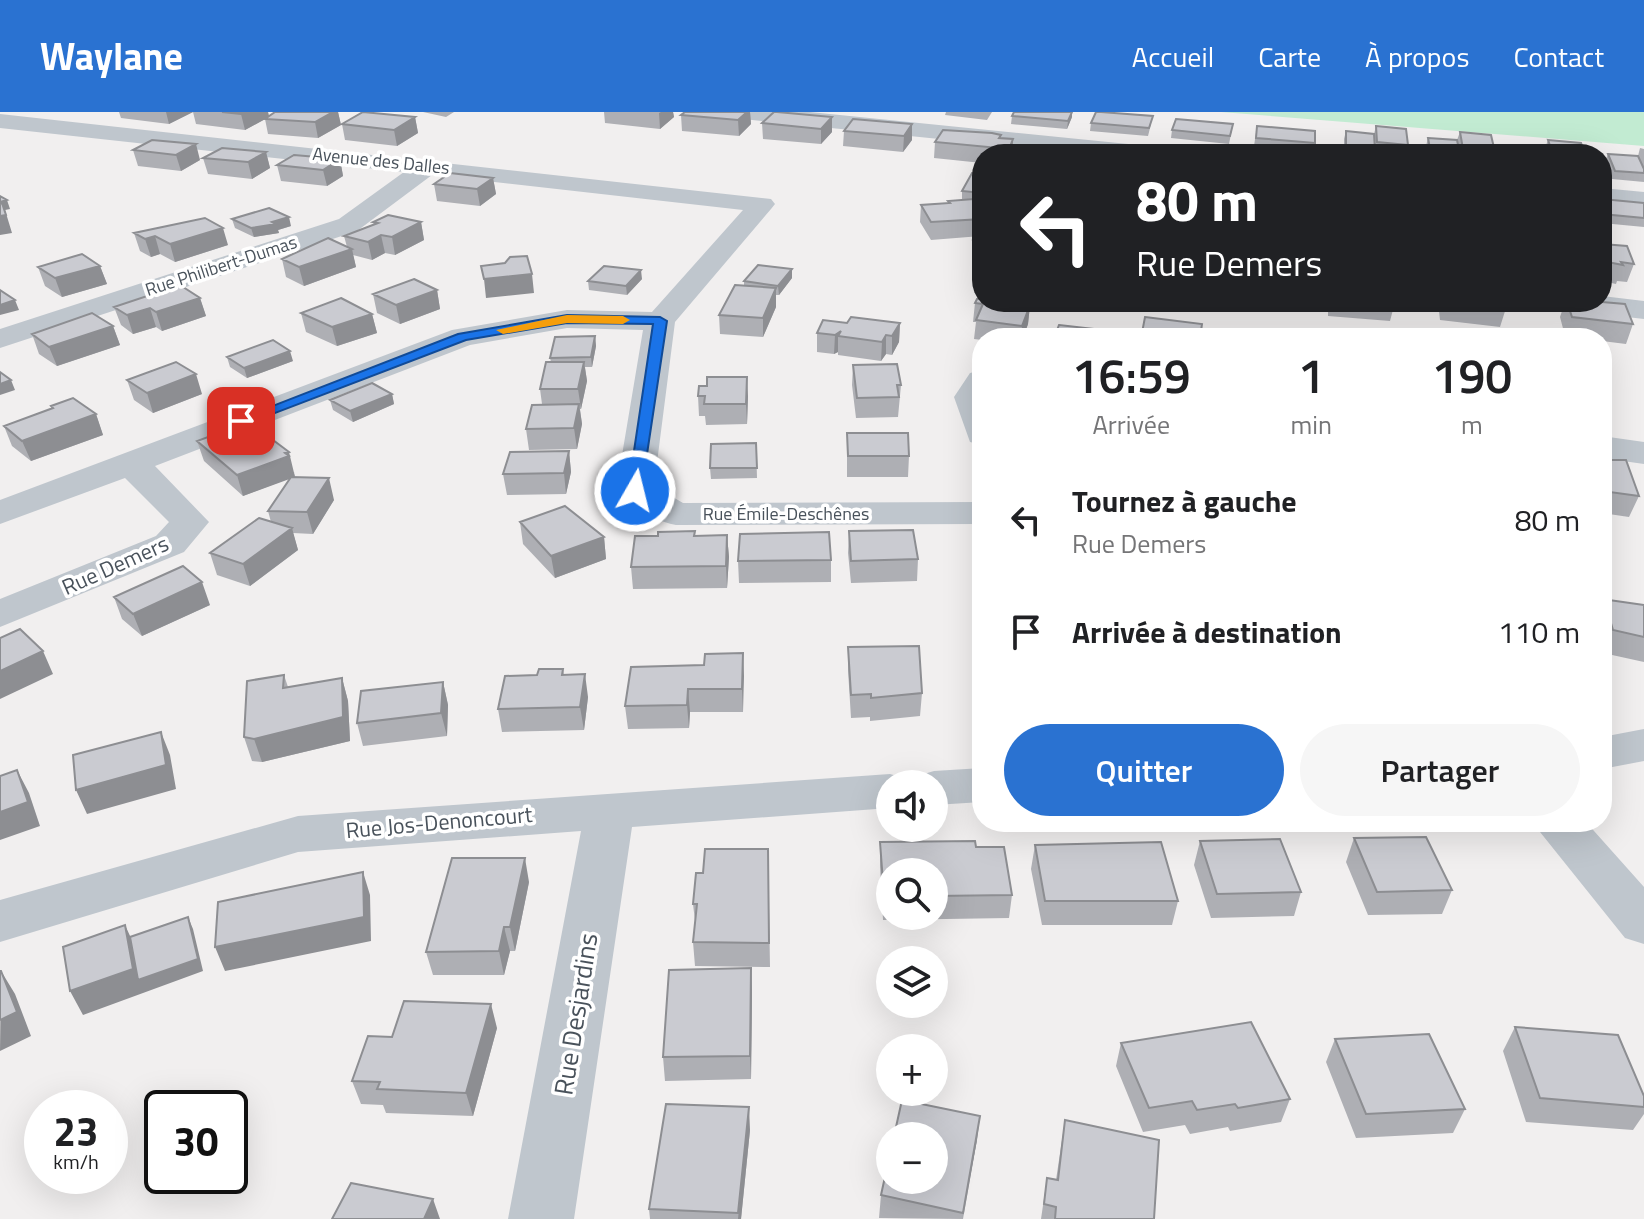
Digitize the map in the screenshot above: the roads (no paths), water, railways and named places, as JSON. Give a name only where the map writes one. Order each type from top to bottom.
[{"type":"street","points":[[743,112],[1022,144]]},
{"type":"street","name":"Avenue des Dalles","points":[[0,121],[762,204],[660,321]]},
{"type":"street","name":"Rue Philibert-Dumas","points":[[0,339],[348,225],[429,166]]},
{"type":"street","points":[[1612,197],[1644,200]]},
{"type":"street","points":[[1612,306],[1644,310]]},
{"type":"street","points":[[0,513],[463,337],[567,319],[660,321]]},
{"type":"street","name":"Rue Émile-Deschênes","points":[[660,321],[635,491],[676,514],[972,513]]},
{"type":"street","points":[[1612,448],[1644,453]]},
{"type":"street","name":"Rue Demers","points":[[0,614],[170,544],[190,522],[130,462]]},
{"type":"street","points":[[1612,751],[1644,745]]},
{"type":"street","points":[[948,787],[972,786]]},
{"type":"street","name":"Rue Jos-Denoncourt","points":[[0,921],[298,834],[876,792]]},
{"type":"street","name":"Rue Desjardins","points":[[541,1219],[610,809]]},
{"type":"street","points":[[1566,832],[1644,923]]}]
